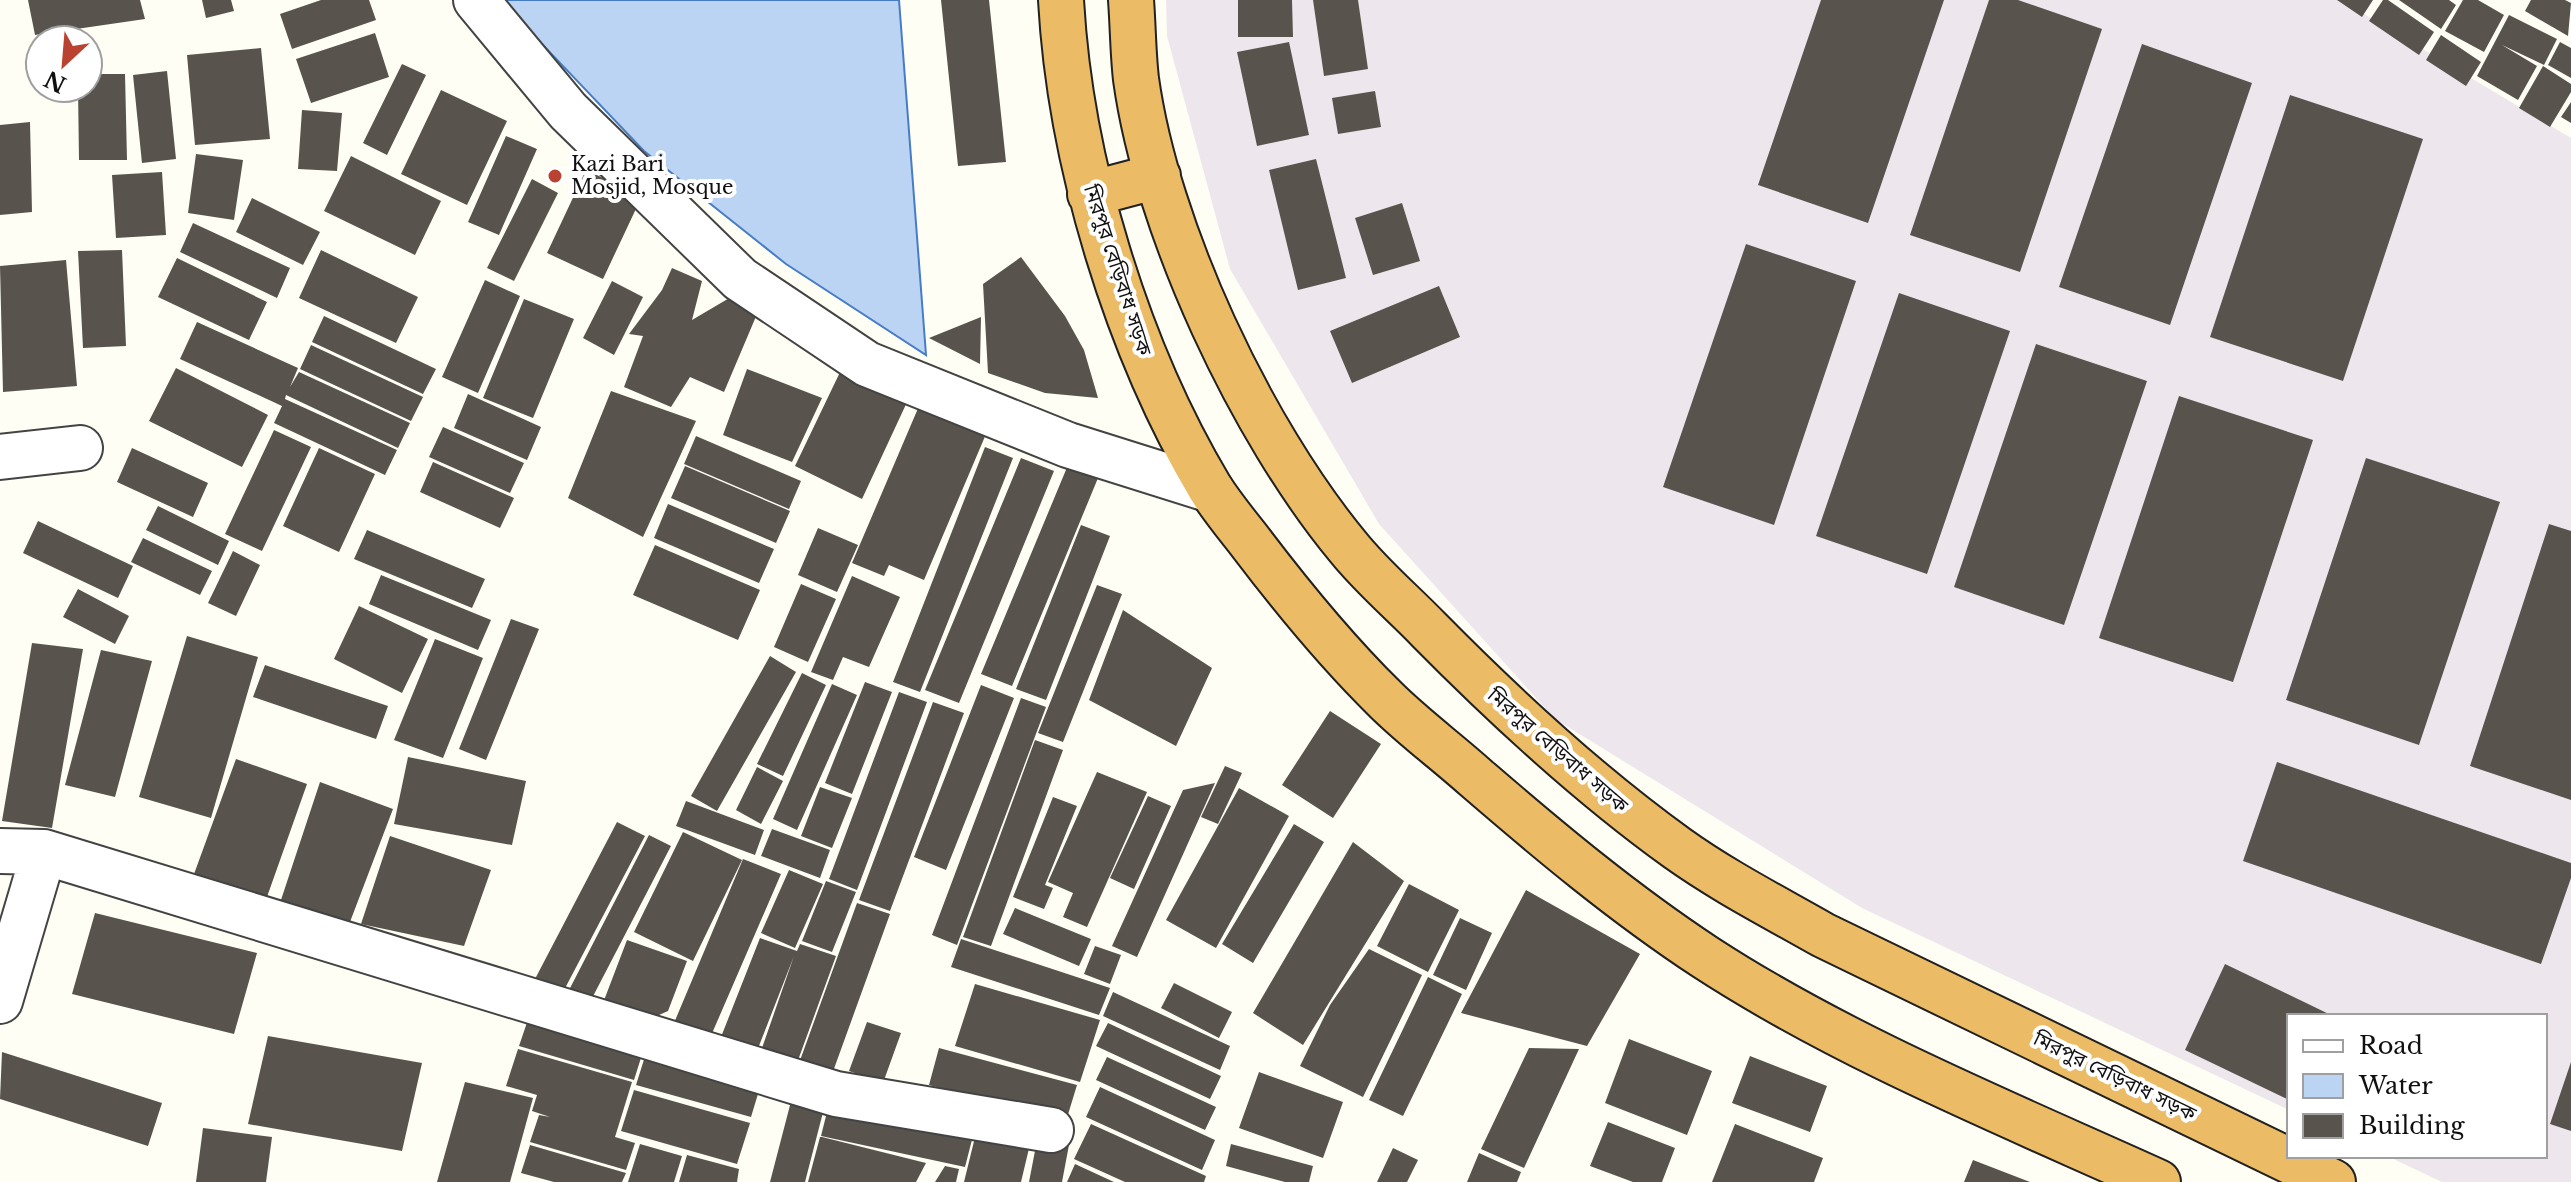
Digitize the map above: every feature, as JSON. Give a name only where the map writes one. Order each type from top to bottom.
[{"type":"highway","name":"মিরপুর বেড়িবাধ সড়ক","points":[[1061,0],[1090,194],[1122,295],[1160,394],[1211,490],[1289,594],[1385,699],[1619,897],[1708,959],[1820,1021],[1948,1086],[2158,1182]]},
{"type":"highway","name":"মিরপুর বেড়িবাধ সড়ক","points":[[1131,0],[1136,80],[1158,176],[1174,229],[1243,386],[1289,466],[1349,548],[1484,686],[1625,809],[1679,849],[1823,935],[2333,1182]]},
{"type":"highway","points":[[1090,194],[1158,176]]},
{"type":"street","points":[[476,0],[568,111],[740,279],[867,364],[1068,445],[1211,490]]},
{"type":"street","points":[[0,457],[80,448]]},
{"type":"street","points":[[0,851],[44,852],[836,1094],[1051,1130]]},
{"type":"street","points":[[0,1001],[44,852]]},
{"type":"shaded area","points":[[1166,0],[2341,0],[2571,138],[2571,1182],[2442,1182],[2391,1158],[2547,1158],[2547,1014],[2287,1014],[2287,1109],[1862,908],[1555,719],[1379,524],[1230,269],[1167,36]]},
{"type":"water","points":[[500,0],[899,0],[926,355],[786,264],[644,151]]},
{"type":"building","points":[[28,0],[140,0],[145,19],[104,25],[33,24]]},
{"type":"building","points":[[202,0],[231,0],[234,11],[206,18]]},
{"type":"building","points":[[321,0],[369,0],[376,20],[292,49],[280,14]]},
{"type":"building","points":[[941,0],[989,0],[1006,162],[958,166]]},
{"type":"building","points":[[1238,0],[1292,0],[1293,37],[1238,37]]},
{"type":"building","points":[[1313,0],[1358,0],[1368,69],[1324,76]]},
{"type":"building","points":[[1821,0],[1944,0],[1868,223],[1758,185]]},
{"type":"building","points":[[1989,0],[2018,0],[2102,29],[2020,272],[1910,235]]},
{"type":"building","points":[[2337,0],[2373,0],[2362,17]]},
{"type":"building","points":[[2383,0],[2388,0],[2434,32],[2419,55],[2369,21]]},
{"type":"building","points":[[2399,0],[2449,0],[2456,5],[2441,29]]},
{"type":"building","points":[[2463,0],[2478,0],[2504,15],[2484,52],[2445,31]]},
{"type":"building","points":[[2531,0],[2565,0],[2571,3],[2568,36],[2525,11]]},
{"type":"building","points":[[2509,15],[2557,39],[2544,65],[2502,45],[2537,66],[2518,100],[2477,76]]},
{"type":"building","points":[[375,33],[389,77],[311,103],[296,59]]},
{"type":"building","points":[[2441,35],[2481,62],[2466,86],[2426,60]]},
{"type":"building","points":[[1289,42],[1309,135],[1257,146],[1237,52]]},
{"type":"building","points":[[2560,42],[2571,48],[2571,78],[2548,65]]},
{"type":"building","points":[[2142,44],[2252,83],[2170,325],[2059,287]]},
{"type":"building","points":[[261,48],[270,139],[195,145],[187,55]]},
{"type":"building","points":[[402,64],[426,75],[387,155],[363,143]]},
{"type":"building","points":[[2543,66],[2571,84],[2571,92],[2550,127],[2519,108]]},
{"type":"building","points":[[167,71],[176,159],[142,163],[133,75]]},
{"type":"building","points":[[104,74],[125,74],[127,160],[79,160],[78,104],[104,104]]},
{"type":"building","points":[[441,90],[507,121],[467,205],[401,174]]},
{"type":"building","points":[[1375,91],[1381,127],[1338,134],[1332,98]]},
{"type":"building","points":[[2290,95],[2423,139],[2343,381],[2210,337]]},
{"type":"building","points":[[2571,102],[2571,123],[2561,117]]},
{"type":"building","points":[[302,110],[342,113],[337,171],[298,169]]},
{"type":"building","points":[[30,122],[32,212],[0,215],[0,125]]},
{"type":"building","points":[[506,136],[537,149],[499,235],[468,222]]},
{"type":"building","points":[[196,154],[243,160],[234,220],[188,213]]},
{"type":"building","points":[[351,156],[441,201],[415,255],[324,211]]},
{"type":"building","points":[[1316,159],[1346,278],[1298,290],[1269,170]]},
{"type":"building","points":[[586,170],[642,196],[603,279],[547,253]]},
{"type":"building","points":[[162,172],[166,235],[116,238],[112,175]]},
{"type":"building","points":[[532,179],[558,193],[514,281],[487,268]]},
{"type":"building","points":[[252,198],[320,232],[303,265],[236,232]]},
{"type":"building","points":[[1402,203],[1420,261],[1373,275],[1355,218]]},
{"type":"building","points":[[193,223],[290,268],[277,298],[180,252]]},
{"type":"building","points":[[1746,244],[1856,281],[1774,525],[1663,487]]},
{"type":"building","points":[[122,250],[126,346],[83,348],[78,251]]},
{"type":"building","points":[[321,250],[418,297],[396,343],[299,298]]},
{"type":"building","points":[[1021,257],[1065,316],[1084,350],[1098,398],[1045,393],[988,373],[983,284]]},
{"type":"building","points":[[177,258],[267,302],[249,340],[158,297]]},
{"type":"building","points":[[66,260],[77,386],[3,392],[0,266]]},
{"type":"building","points":[[672,268],[702,281],[692,320],[731,297],[760,307],[724,392],[690,377],[671,407],[624,387],[643,336],[629,334],[662,290]]},
{"type":"building","points":[[485,280],[520,296],[478,393],[442,377]]},
{"type":"building","points":[[612,281],[643,297],[614,355],[583,338]]},
{"type":"building","points":[[1439,286],[1460,337],[1352,383],[1330,331]]},
{"type":"building","points":[[1899,293],[2010,331],[1927,574],[1816,536]]},
{"type":"building","points":[[524,299],[574,319],[533,418],[483,398]]},
{"type":"building","points":[[324,316],[436,369],[423,394],[312,342]]},
{"type":"building","points":[[981,317],[980,364],[929,338]]},
{"type":"building","points":[[197,322],[298,368],[290,387],[299,372],[410,423],[398,448],[286,395],[285,399],[397,450],[385,475],[274,423],[282,406],[180,359]]},
{"type":"building","points":[[2036,344],[2147,381],[2064,625],[1954,587]]},
{"type":"building","points":[[311,345],[423,397],[411,421],[300,369]]},
{"type":"building","points":[[176,368],[268,415],[242,467],[149,421]]},
{"type":"building","points":[[842,368],[908,400],[862,499],[795,466]]},
{"type":"building","points":[[747,369],[822,398],[792,462],[723,435]]},
{"type":"building","points":[[611,391],[696,421],[643,537],[568,498]]},
{"type":"building","points":[[468,394],[541,427],[527,460],[454,428]]},
{"type":"building","points":[[2179,396],[2313,440],[2233,682],[2099,638]]},
{"type":"building","points":[[922,399],[989,427],[924,580],[889,565],[884,576],[852,563]]},
{"type":"building","points":[[443,427],[524,463],[510,493],[429,457]]},
{"type":"building","points":[[274,430],[311,447],[262,551],[225,534]]},
{"type":"building","points":[[696,436],[801,481],[789,509],[684,464]]},
{"type":"building","points":[[985,447],[1013,458],[920,692],[893,682]]},
{"type":"building","points":[[132,448],[208,483],[193,517],[117,482]]},
{"type":"building","points":[[319,448],[375,474],[339,552],[283,526]]},
{"type":"building","points":[[1021,458],[1054,471],[959,703],[925,690]]},
{"type":"building","points":[[2366,458],[2500,502],[2419,745],[2286,700]]},
{"type":"building","points":[[433,462],[514,498],[500,528],[420,492]]},
{"type":"building","points":[[1068,465],[1098,478],[1012,686],[981,674]]},
{"type":"building","points":[[685,466],[790,511],[776,543],[671,498]]},
{"type":"building","points":[[668,504],[774,549],[759,583],[654,538]]},
{"type":"building","points":[[158,506],[229,541],[218,565],[146,530]]},
{"type":"building","points":[[38,521],[133,566],[118,598],[23,553]]},
{"type":"building","points":[[2549,524],[2571,531],[2571,800],[2470,766]]},
{"type":"building","points":[[1081,525],[1110,536],[1046,700],[1016,689]]},
{"type":"building","points":[[818,528],[858,545],[837,592],[798,575]]},
{"type":"building","points":[[367,530],[485,579],[472,608],[354,559]]},
{"type":"building","points":[[143,538],[212,571],[200,595],[131,562]]},
{"type":"building","points":[[655,545],[760,590],[738,640],[633,595]]},
{"type":"building","points":[[233,551],[260,565],[236,616],[208,603]]},
{"type":"building","points":[[381,575],[491,620],[478,650],[369,604]]},
{"type":"building","points":[[852,576],[900,597],[869,667],[843,657],[833,680],[811,672]]},
{"type":"building","points":[[801,584],[836,599],[808,662],[774,647]]},
{"type":"building","points":[[1097,585],[1122,594],[1063,742],[1038,733]]},
{"type":"building","points":[[78,589],[129,616],[115,644],[63,617]]},
{"type":"building","points":[[359,606],[428,639],[402,693],[334,659]]},
{"type":"building","points":[[1123,610],[1212,668],[1176,746],[1089,700]]},
{"type":"building","points":[[511,619],[539,629],[486,760],[459,749]]},
{"type":"building","points":[[187,636],[258,657],[211,818],[139,797]]},
{"type":"building","points":[[435,639],[483,658],[443,758],[394,740]]},
{"type":"building","points":[[32,643],[83,649],[52,828],[2,821]]},
{"type":"building","points":[[101,650],[152,661],[115,797],[65,785]]},
{"type":"building","points":[[770,656],[796,672],[717,811],[691,796]]},
{"type":"building","points":[[265,665],[388,706],[376,739],[253,697]]},
{"type":"building","points":[[802,673],[826,685],[783,776],[757,764]]},
{"type":"building","points":[[865,682],[892,692],[852,794],[825,783]]},
{"type":"building","points":[[832,684],[857,695],[797,830],[773,819]]},
{"type":"building","points":[[981,685],[1014,698],[946,870],[914,857]]},
{"type":"building","points":[[899,692],[927,702],[857,890],[829,879]]},
{"type":"building","points":[[1021,698],[1046,707],[957,945],[932,935]]},
{"type":"building","points":[[933,702],[964,713],[890,911],[859,900]]},
{"type":"building","points":[[1330,711],[1381,744],[1333,818],[1282,785]]},
{"type":"building","points":[[1035,740],[1063,750],[991,946],[963,937]]},
{"type":"building","points":[[408,757],[526,781],[512,845],[394,824]]},
{"type":"building","points":[[236,759],[307,784],[262,911],[190,885]]},
{"type":"building","points":[[2277,762],[2571,863],[2571,878],[2541,964],[2243,861]]},
{"type":"building","points":[[1225,766],[1242,773],[1218,824],[1201,817]]},
{"type":"building","points":[[757,767],[783,781],[761,824],[736,810]]},
{"type":"building","points":[[1097,772],[1147,792],[1087,927],[1063,917],[1073,893],[1048,882]]},
{"type":"building","points":[[320,782],[393,809],[345,935],[278,909]]},
{"type":"building","points":[[1215,783],[1137,957],[1112,946],[1183,790]]},
{"type":"building","points":[[820,787],[852,798],[832,848],[801,836]]},
{"type":"building","points":[[1239,788],[1289,816],[1216,948],[1166,920]]},
{"type":"building","points":[[1148,796],[1171,806],[1134,889],[1110,878]]},
{"type":"building","points":[[1053,797],[1077,806],[1045,885],[1053,888],[1044,909],[1013,897]]},
{"type":"building","points":[[686,801],[764,830],[755,855],[676,826]]},
{"type":"building","points":[[617,822],[645,836],[562,994],[535,979]]},
{"type":"building","points":[[1294,824],[1324,842],[1253,963],[1222,944]]},
{"type":"building","points":[[772,829],[830,850],[820,878],[761,856]]},
{"type":"building","points":[[683,832],[742,860],[693,961],[634,932]]},
{"type":"building","points":[[649,835],[671,846],[589,1004],[568,992]]},
{"type":"building","points":[[390,836],[491,870],[464,946],[361,924]]},
{"type":"building","points":[[1353,842],[1404,881],[1303,1045],[1253,1013]]},
{"type":"building","points":[[743,859],[781,874],[710,1038],[674,1023]]},
{"type":"building","points":[[789,870],[823,884],[795,948],[761,933]]},
{"type":"building","points":[[826,881],[856,892],[832,952],[802,941]]},
{"type":"building","points":[[1409,884],[1459,910],[1428,972],[1377,946]]},
{"type":"building","points":[[1526,890],[1640,954],[1587,1046],[1461,1013]]},
{"type":"building","points":[[857,903],[890,914],[831,1077],[798,1066]]},
{"type":"building","points":[[1015,908],[1091,939],[1079,966],[1003,934]]},
{"type":"building","points":[[95,913],[257,953],[234,1034],[72,994]]},
{"type":"building","points":[[1460,918],[1492,933],[1466,990],[1433,975]]},
{"type":"building","points":[[760,938],[797,951],[800,944],[836,956],[797,1063],[761,1051],[794,956],[757,1051],[721,1037]]},
{"type":"building","points":[[961,939],[1110,988],[1099,1015],[951,967]]},
{"type":"building","points":[[627,940],[687,961],[668,1011],[650,1019],[603,1003]]},
{"type":"building","points":[[1095,946],[1121,955],[1110,984],[1084,974]]},
{"type":"building","points":[[1369,949],[1422,975],[1363,1097],[1300,1066],[1330,1005]]},
{"type":"building","points":[[2225,964],[2329,1014],[2287,1014],[2287,1099],[2185,1050]]},
{"type":"building","points":[[1428,977],[1462,994],[1403,1116],[1369,1100]]},
{"type":"building","points":[[1174,983],[1232,1012],[1219,1038],[1161,1008]]},
{"type":"building","points":[[975,984],[1100,1020],[1080,1082],[955,1046]]},
{"type":"building","points":[[1113,992],[1230,1046],[1220,1070],[1103,1016]]},
{"type":"building","points":[[537,993],[651,1026],[634,1080],[519,1046]]},
{"type":"building","points":[[867,1022],[901,1033],[883,1083],[849,1071]]},
{"type":"building","points":[[1108,1023],[1221,1076],[1210,1099],[1096,1046]]},
{"type":"building","points":[[653,1031],[767,1064],[751,1117],[636,1085]]},
{"type":"building","points":[[268,1036],[422,1063],[402,1151],[248,1124]]},
{"type":"building","points":[[1629,1039],[1712,1071],[1687,1135],[1605,1103]]},
{"type":"building","points":[[939,1048],[1077,1085],[1066,1121],[929,1085]]},
{"type":"building","points":[[1529,1048],[1579,1049],[1524,1168],[1481,1149]]},
{"type":"building","points":[[518,1049],[632,1082],[615,1137],[635,1143],[626,1170],[530,1142],[539,1115],[550,1117],[532,1111],[537,1095],[506,1086]]},
{"type":"building","points":[[2,1052],[162,1103],[148,1146],[0,1099]]},
{"type":"building","points":[[1750,1056],[1827,1086],[1810,1132],[1732,1103]]},
{"type":"building","points":[[1107,1057],[1216,1107],[1205,1130],[1096,1080]]},
{"type":"building","points":[[2571,1062],[2571,1131],[2550,1124]]},
{"type":"building","points":[[1259,1072],[1343,1102],[1323,1158],[1239,1128]]},
{"type":"building","points":[[465,1082],[533,1098],[510,1182],[437,1182]]},
{"type":"building","points":[[795,1086],[828,1093],[805,1182],[770,1182]]},
{"type":"building","points":[[1100,1087],[1215,1140],[1202,1170],[1086,1117]]},
{"type":"building","points":[[634,1090],[750,1123],[737,1164],[621,1131]]},
{"type":"building","points":[[832,1092],[976,1124],[965,1167],[821,1136]]},
{"type":"building","points":[[1608,1122],[1675,1148],[1662,1182],[1633,1182],[1590,1166]]},
{"type":"building","points":[[1091,1124],[1206,1176],[1204,1182],[1125,1182],[1074,1159]]},
{"type":"building","points":[[1735,1124],[1823,1158],[1814,1182],[1712,1182]]},
{"type":"building","points":[[1040,1125],[1072,1129],[1062,1182],[1029,1182]]},
{"type":"building","points":[[203,1128],[272,1137],[266,1182],[196,1182]]},
{"type":"building","points":[[977,1129],[1031,1140],[1021,1182],[964,1182]]},
{"type":"building","points":[[820,1137],[926,1163],[916,1182],[808,1182]]},
{"type":"building","points":[[640,1144],[682,1156],[674,1182],[628,1182]]},
{"type":"building","points":[[1231,1144],[1313,1166],[1309,1182],[1285,1182],[1226,1166]]},
{"type":"building","points":[[530,1145],[626,1173],[622,1182],[554,1182],[521,1173]]},
{"type":"building","points":[[1393,1148],[1418,1160],[1407,1182],[1377,1182]]},
{"type":"building","points":[[1479,1153],[1521,1172],[1517,1182],[1467,1182]]},
{"type":"building","points":[[687,1155],[739,1169],[737,1182],[679,1182]]},
{"type":"building","points":[[1973,1160],[2030,1182],[1964,1182]]},
{"type":"building","points":[[1075,1164],[1114,1182],[1067,1182]]},
{"type":"building","points":[[945,1166],[959,1169],[956,1182],[935,1182]]},
{"type":"place","name":"Kazi Bari Mosjid, Mosque","points":[[555,176]]}]
